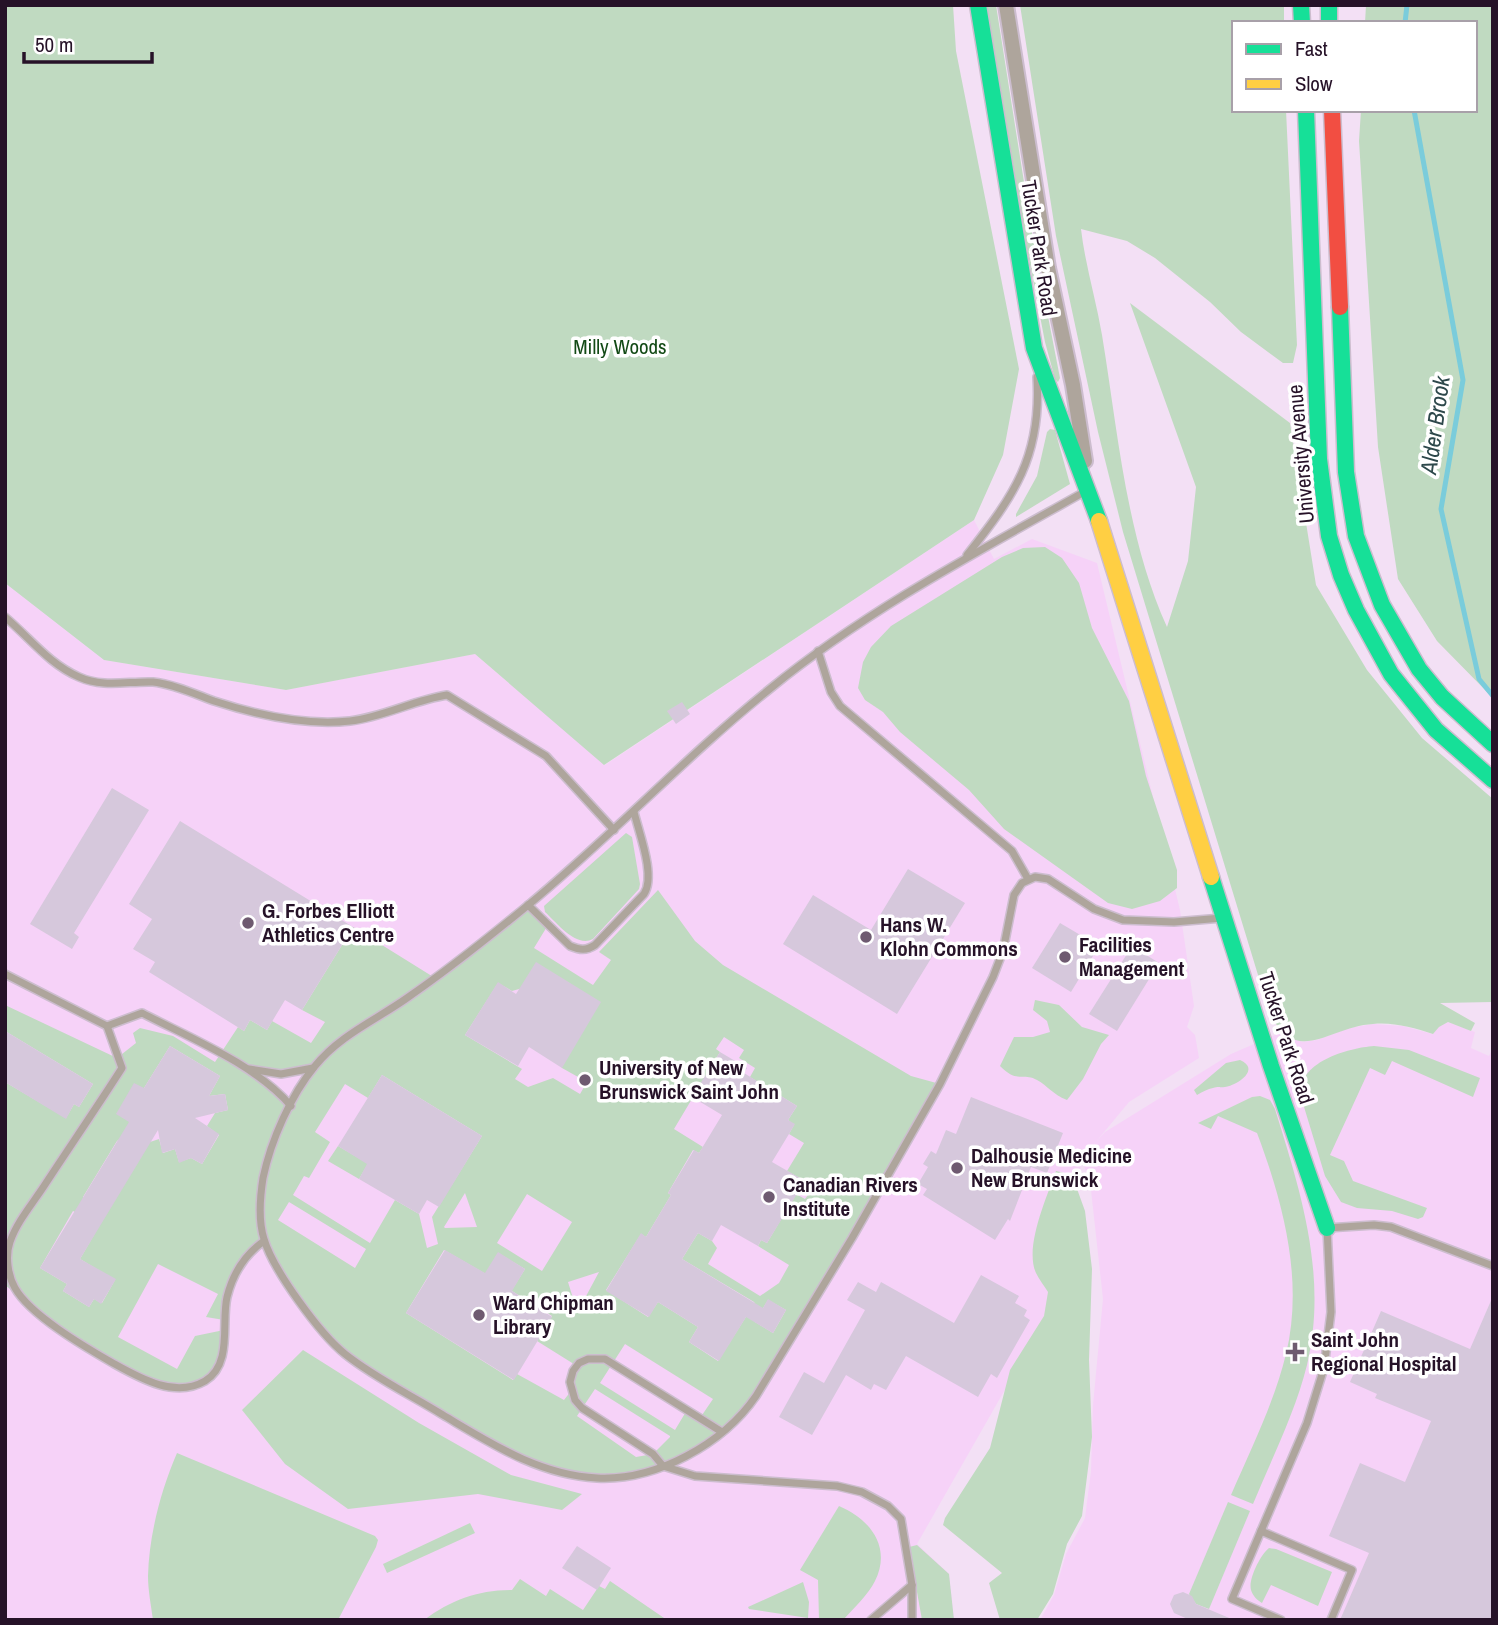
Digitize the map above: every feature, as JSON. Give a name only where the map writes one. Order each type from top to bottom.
[{"type":"main road","name":"Tucker Park Road","points":[[978,5],[1034,348],[1089,490],[1271,1066],[1327,1228]]},
{"type":"main road","name":"University Avenue","points":[[1306,112],[1319,459],[1329,536],[1356,610],[1391,674],[1436,730],[1493,780]]},
{"type":"main road","name":"University Avenue","points":[[1332,112],[1346,472],[1356,536],[1382,605],[1419,669],[1442,697],[1493,744]]},
{"type":"street","name":"Tucker Park Road","points":[[1006,5],[1048,268],[1073,386],[1089,490]]},
{"type":"lane","points":[[965,559],[1010,498],[1022,476],[1031,450],[1037,424],[1038,398],[1034,348]]},
{"type":"lane","points":[[1089,490],[965,559],[818,652],[758,699],[528,905],[418,990],[350,1033],[330,1049],[313,1069],[291,1106],[264,1175],[260,1214],[264,1241],[276,1265],[304,1307],[340,1350],[359,1365],[483,1439],[526,1462],[581,1476],[619,1478],[663,1466],[684,1457],[722,1432],[746,1411],[756,1396],[913,1134],[993,976],[1003,951],[1016,889],[1028,879],[1048,879],[1094,909],[1123,920],[1174,922],[1226,917]]},
{"type":"lane","points":[[5,617],[43,654],[82,679],[120,684],[154,682],[246,711],[320,723],[353,720],[447,695],[546,756],[614,830]]},
{"type":"lane","points":[[818,652],[831,692],[840,706],[1012,851],[1028,879]]},
{"type":"lane","points":[[528,905],[570,946],[578,950],[589,950],[649,887],[649,875],[634,812]]},
{"type":"lane","points":[[5,974],[107,1026],[122,1068],[9,1242],[8,1268],[16,1291],[81,1345],[132,1374],[160,1386],[196,1384],[207,1380],[221,1360],[226,1297],[245,1257],[264,1241]]},
{"type":"lane","points":[[107,1026],[142,1013],[241,1067],[276,1090],[291,1106]]},
{"type":"lane","points":[[241,1067],[281,1074],[313,1069]]},
{"type":"lane","points":[[1327,1228],[1374,1225],[1391,1227],[1493,1266]]},
{"type":"lane","name":"Tucker Park Road","points":[[1281,1620],[1232,1599],[1307,1423],[1324,1368],[1331,1312],[1327,1228]]},
{"type":"lane","points":[[722,1432],[605,1359],[588,1359],[579,1363],[573,1371],[571,1391],[582,1408],[653,1454],[663,1466],[695,1476],[837,1486],[878,1499],[901,1519],[912,1585],[912,1620]]},
{"type":"lane","points":[[1261,1531],[1356,1572],[1331,1620]]},
{"type":"lane","points":[[871,1620],[912,1585]]},
{"type":"shaded area","name":"University of New Brunswick Saint John","points":[[974,520],[994,559],[1032,539],[1097,563],[1180,910],[1194,1006],[1187,1027],[1195,1035],[1199,1058],[1129,1102],[1081,1159],[1079,1189],[1051,1289],[1051,1309],[917,1544],[949,1574],[954,1620],[5,1620],[5,583],[104,660],[286,690],[475,654],[605,765]]},
{"type":"shaded area","name":"Saint John Regional Hospital","points":[[1448,1022],[1475,1032],[1471,1048],[1489,1056],[1493,1047],[1493,1620],[1040,1620],[1054,1595],[1066,1554],[1085,1518],[1091,1471],[1093,1405],[1103,1299],[1090,1181],[1084,1166],[1095,1143],[1105,1132],[1231,1054],[1282,1032],[1302,1042],[1373,1024],[1403,1026],[1433,1034],[1438,1027]]},
{"type":"green space","name":"Milly Woods","points":[[5,5],[953,5],[956,51],[1019,369],[1003,455],[974,520],[604,765],[475,654],[286,690],[104,660],[5,583]]},
{"type":"green space","points":[[987,5],[996,5],[1033,239],[1060,378],[1058,382],[1045,342],[1027,249]]},
{"type":"green space","points":[[1020,5],[1284,5],[1284,21],[1232,21],[1232,112],[1286,112],[1297,345],[1293,363],[1283,363],[1241,332],[1210,302],[1155,258],[1127,241],[1081,229],[1102,335],[1125,483],[1142,557],[1167,627],[1188,561],[1196,487],[1130,303],[1290,423],[1316,585],[1367,670],[1422,738],[1493,799],[1493,1002],[1440,1003],[1475,1023],[1471,1031],[1448,1022],[1433,1034],[1396,1025],[1373,1024],[1302,1041],[1290,1038],[1279,1028],[1269,1011],[1123,532],[1098,432],[1056,236]]},
{"type":"green space","points":[[1366,5],[1493,5],[1493,698],[1437,641],[1398,579],[1378,447],[1359,141],[1361,112],[1477,112],[1477,21],[1365,21]]},
{"type":"green space","points":[[1050,429],[1055,430],[1070,484],[1016,517],[1037,476]]},
{"type":"green space","points":[[1045,547],[1062,558],[1079,583],[1092,628],[1129,701],[1146,776],[1177,870],[1177,888],[1160,901],[1132,909],[1108,903],[1004,829],[969,790],[900,732],[883,712],[865,700],[858,688],[863,662],[871,647],[891,626],[1002,557],[1023,548]]},
{"type":"green space","points":[[626,833],[632,837],[639,889],[593,939],[580,940],[561,928],[545,912],[544,906]]},
{"type":"green space","points":[[658,890],[695,941],[723,965],[911,1076],[940,1084],[746,1411],[684,1457],[619,1478],[569,1474],[483,1439],[340,1350],[304,1307],[264,1241],[238,1268],[224,1320],[206,1317],[218,1294],[158,1264],[118,1337],[177,1369],[195,1336],[224,1330],[223,1346],[215,1371],[196,1384],[160,1386],[81,1345],[5,1285],[5,1082],[66,1118],[74,1104],[79,1107],[93,1084],[5,1031],[5,1005],[117,1058],[136,1043],[133,1033],[140,1028],[173,1036],[215,1062],[238,1027],[244,1031],[250,1020],[267,1030],[272,1021],[311,1043],[325,1022],[302,1010],[353,927],[435,978],[528,905],[548,925],[534,948],[593,985],[611,960],[599,952]],"holes":[[[498,983],[512,991],[519,989],[562,1068],[587,1082],[580,1094],[553,1078],[528,1087],[515,1079],[522,1069],[465,1035]],[[724,1037],[744,1050],[739,1058],[755,1068],[750,1077],[797,1106],[788,1120],[794,1125],[789,1134],[804,1143],[787,1171],[805,1181],[802,1187],[810,1192],[805,1199],[796,1194],[767,1243],[761,1240],[758,1246],[789,1265],[779,1283],[760,1296],[708,1264],[717,1248],[712,1241],[698,1233],[682,1259],[754,1302],[760,1313],[768,1300],[786,1310],[773,1333],[755,1322],[749,1312],[718,1361],[689,1342],[698,1327],[658,1302],[648,1317],[606,1290],[641,1234],[646,1237],[693,1150],[699,1153],[703,1147],[674,1129],[720,1052],[716,1049]],[[170,1046],[220,1076],[209,1096],[225,1094],[228,1110],[215,1113],[207,1126],[219,1135],[202,1164],[191,1158],[179,1162],[175,1149],[163,1153],[159,1139],[147,1143],[80,1259],[115,1280],[102,1303],[94,1299],[89,1307],[63,1291],[67,1284],[40,1268],[73,1211],[83,1216],[83,1197],[117,1141],[136,1126],[144,1088]],[[244,1068],[261,1072],[312,1069],[291,1106]],[[382,1075],[482,1136],[432,1217],[438,1244],[427,1248],[419,1214],[395,1200],[370,1243],[293,1195],[304,1176],[309,1178],[330,1142],[315,1132],[345,1084],[368,1098]],[[465,1193],[477,1227],[444,1227]],[[527,1194],[572,1222],[542,1271],[497,1243]],[[289,1202],[366,1249],[355,1268],[278,1220]],[[444,1250],[491,1277],[498,1253],[525,1269],[515,1285],[507,1288],[552,1316],[537,1341],[577,1366],[571,1391],[564,1400],[517,1374],[513,1380],[406,1313]],[[599,1272],[578,1311],[568,1282]],[[625,1344],[713,1399],[700,1418],[687,1410],[675,1430],[600,1383]],[[595,1389],[670,1436],[653,1454],[636,1457],[577,1416]]]},
{"type":"green space","points":[[1035,1000],[1059,1005],[1082,1027],[1109,1035],[1067,1100],[1037,1080],[1011,1075],[1000,1066],[1014,1037],[1033,1037],[1050,1032],[1047,1021],[1033,1010]]},
{"type":"green space","points":[[1374,1046],[1409,1050],[1480,1078],[1473,1097],[1392,1061],[1385,1075],[1370,1068],[1330,1155],[1344,1161],[1353,1181],[1427,1208],[1423,1217],[1418,1219],[1392,1211],[1357,1208],[1341,1202],[1325,1176],[1301,1097],[1302,1085],[1315,1066],[1338,1054]]},
{"type":"green space","points":[[1240,1060],[1248,1068],[1241,1080],[1230,1086],[1211,1088],[1197,1095],[1194,1090],[1226,1063]]},
{"type":"green space","points":[[1260,1096],[1270,1100],[1275,1109],[1294,1172],[1309,1235],[1315,1299],[1313,1332],[1302,1383],[1253,1504],[1231,1495],[1269,1408],[1286,1354],[1293,1298],[1288,1242],[1275,1186],[1257,1133],[1218,1116],[1211,1129],[1198,1123],[1252,1097]]},
{"type":"green space","points":[[384,1136],[359,1179],[328,1161],[338,1146],[367,1163]]},
{"type":"green space","points":[[1056,1171],[1072,1175],[1085,1211],[1092,1269],[1089,1360],[1092,1437],[1082,1516],[1067,1544],[1053,1594],[1037,1620],[1000,1620],[989,1583],[1002,1573],[943,1525],[990,1448],[1010,1370],[1044,1316],[1048,1292],[1036,1273],[1033,1250],[1038,1222]]},
{"type":"green space","points":[[303,1350],[419,1423],[511,1475],[582,1494],[562,1510],[478,1494],[348,1509],[285,1464],[242,1410]]},
{"type":"green space","points":[[177,1453],[375,1536],[378,1540],[376,1547],[338,1620],[153,1620],[148,1581],[153,1529]]},
{"type":"green space","points":[[1228,1502],[1250,1511],[1209,1609],[1196,1604],[1189,1594]]},
{"type":"green space","points":[[839,1506],[860,1518],[875,1536],[881,1557],[880,1569],[869,1591],[843,1620],[819,1620],[818,1580],[800,1570]]},
{"type":"green space","points":[[470,1523],[475,1533],[387,1573],[383,1564]]},
{"type":"green space","points":[[917,1545],[949,1574],[954,1620],[922,1620],[909,1547]]},
{"type":"green space","points":[[1269,1548],[1332,1572],[1318,1606],[1271,1585],[1262,1603],[1255,1598],[1251,1590],[1251,1580],[1259,1561]]},
{"type":"green space","points":[[520,1579],[546,1596],[550,1589],[583,1610],[599,1586],[605,1589],[610,1581],[667,1620],[424,1620],[465,1598],[512,1590]]},
{"type":"green space","points":[[803,1582],[809,1602],[808,1618],[748,1607]]},
{"type":"building","points":[[682,702],[690,714],[676,724],[667,711]]},
{"type":"building","points":[[112,788],[149,810],[74,933],[79,937],[72,949],[30,924]]},
{"type":"building","name":"G. Forbes Elliott Athletics Centre","points":[[180,821],[353,927],[302,1010],[285,1000],[267,1030],[250,1020],[244,1031],[149,972],[155,962],[133,949],[152,919],[129,904]]},
{"type":"building","name":"Hans W. Klohn Commons","points":[[908,869],[965,903],[897,1014],[783,944],[813,895],[871,930]]},
{"type":"building","name":"Facilities Management","points":[[1060,923],[1099,946],[1071,992],[1032,968]]},
{"type":"building","points":[[1132,946],[1159,963],[1117,1031],[1089,1014]]},
{"type":"building","points":[[536,962],[601,1002],[562,1068],[529,1047],[518,1066],[465,1035],[498,982],[516,994]]},
{"type":"building","points":[[5,1031],[93,1084],[79,1107],[74,1104],[66,1119],[5,1082]]},
{"type":"building","points":[[170,1046],[220,1076],[209,1096],[225,1094],[228,1110],[195,1118],[219,1134],[202,1164],[191,1158],[179,1163],[175,1149],[162,1153],[158,1130],[80,1259],[116,1279],[101,1304],[94,1299],[89,1307],[63,1291],[67,1284],[40,1268],[129,1122],[116,1114],[134,1083],[144,1088]]},
{"type":"building","points":[[720,1052],[747,1068],[744,1073],[797,1106],[788,1120],[795,1124],[772,1162],[805,1181],[767,1243],[761,1240],[758,1246],[721,1225],[712,1241],[698,1233],[682,1259],[763,1308],[768,1299],[786,1310],[773,1333],[746,1317],[719,1361],[689,1342],[698,1327],[658,1302],[649,1317],[606,1291],[641,1233],[646,1237],[694,1150],[699,1153],[722,1115],[692,1097]]},
{"type":"building","points":[[382,1075],[482,1136],[439,1207],[427,1200],[419,1214],[359,1179],[367,1164],[338,1146]]},
{"type":"building","name":"Dalhousie Medicine New Brunswick","points":[[971,1097],[1063,1133],[1047,1173],[1031,1167],[1010,1221],[1008,1219],[995,1240],[923,1195],[927,1189],[918,1184],[928,1167],[923,1164],[931,1151],[936,1154],[946,1130],[956,1134]]},
{"type":"building","name":"Ward Chipman Library","points":[[445,1250],[485,1273],[498,1252],[525,1269],[512,1291],[552,1317],[514,1380],[406,1313]]},
{"type":"building","points":[[981,1275],[1019,1296],[1015,1303],[1027,1310],[1024,1316],[1030,1320],[997,1378],[991,1374],[978,1397],[906,1356],[886,1390],[874,1384],[871,1390],[846,1375],[812,1435],[779,1417],[804,1372],[824,1383],[865,1310],[847,1300],[858,1282],[876,1292],[881,1282],[954,1323]]},
{"type":"building","points":[[1493,1296],[1493,1620],[1340,1620],[1369,1553],[1329,1536],[1360,1463],[1405,1482],[1431,1421],[1375,1398],[1377,1394],[1350,1382],[1381,1311],[1470,1349]]},
{"type":"building","points":[[577,1546],[611,1568],[597,1590],[562,1568]]},
{"type":"building","points":[[1183,1592],[1192,1596],[1196,1604],[1234,1620],[1190,1620],[1174,1613],[1170,1604],[1174,1595]]},
{"type":"waterway","name":"Alder Brook","points":[[1405,21],[1407,5]]},
{"type":"waterway","name":"Alder Brook","points":[[1414,112],[1463,380],[1441,509],[1479,679],[1493,696]]},
{"type":"traffic: fast","points":[[978,5],[1034,348],[1099,521]]},
{"type":"traffic: fast","points":[[1301,5],[1302,21]]},
{"type":"traffic: fast","points":[[1329,5],[1329,21]]},
{"type":"traffic: fast","points":[[1306,112],[1319,459],[1329,536],[1356,610],[1391,674],[1436,730],[1493,780]]},
{"type":"traffic: fast","points":[[1340,307],[1346,472],[1356,536],[1382,605],[1419,669],[1442,697],[1493,744]]},
{"type":"traffic: fast","points":[[1211,877],[1271,1066],[1327,1228]]},
{"type":"traffic: slow","points":[[1099,521],[1211,877]]},
{"type":"traffic: jam","points":[[1332,112],[1340,307]]},
{"type":"place","name":"G. Forbes Elliott Athletics Centre","points":[[248,923]]},
{"type":"place","name":"Hans W. Klohn Commons","points":[[866,937]]},
{"type":"place","name":"Facilities Management","points":[[1065,957]]},
{"type":"place","name":"University of New Brunswick Saint John","points":[[585,1080]]},
{"type":"place","name":"Dalhousie Medicine New Brunswick","points":[[957,1168]]},
{"type":"place","name":"Canadian Rivers Institute","points":[[769,1197]]},
{"type":"place","name":"Ward Chipman Library","points":[[479,1315]]},
{"type":"place","name":"Saint John Regional Hospital","points":[[1295,1352]]}]
